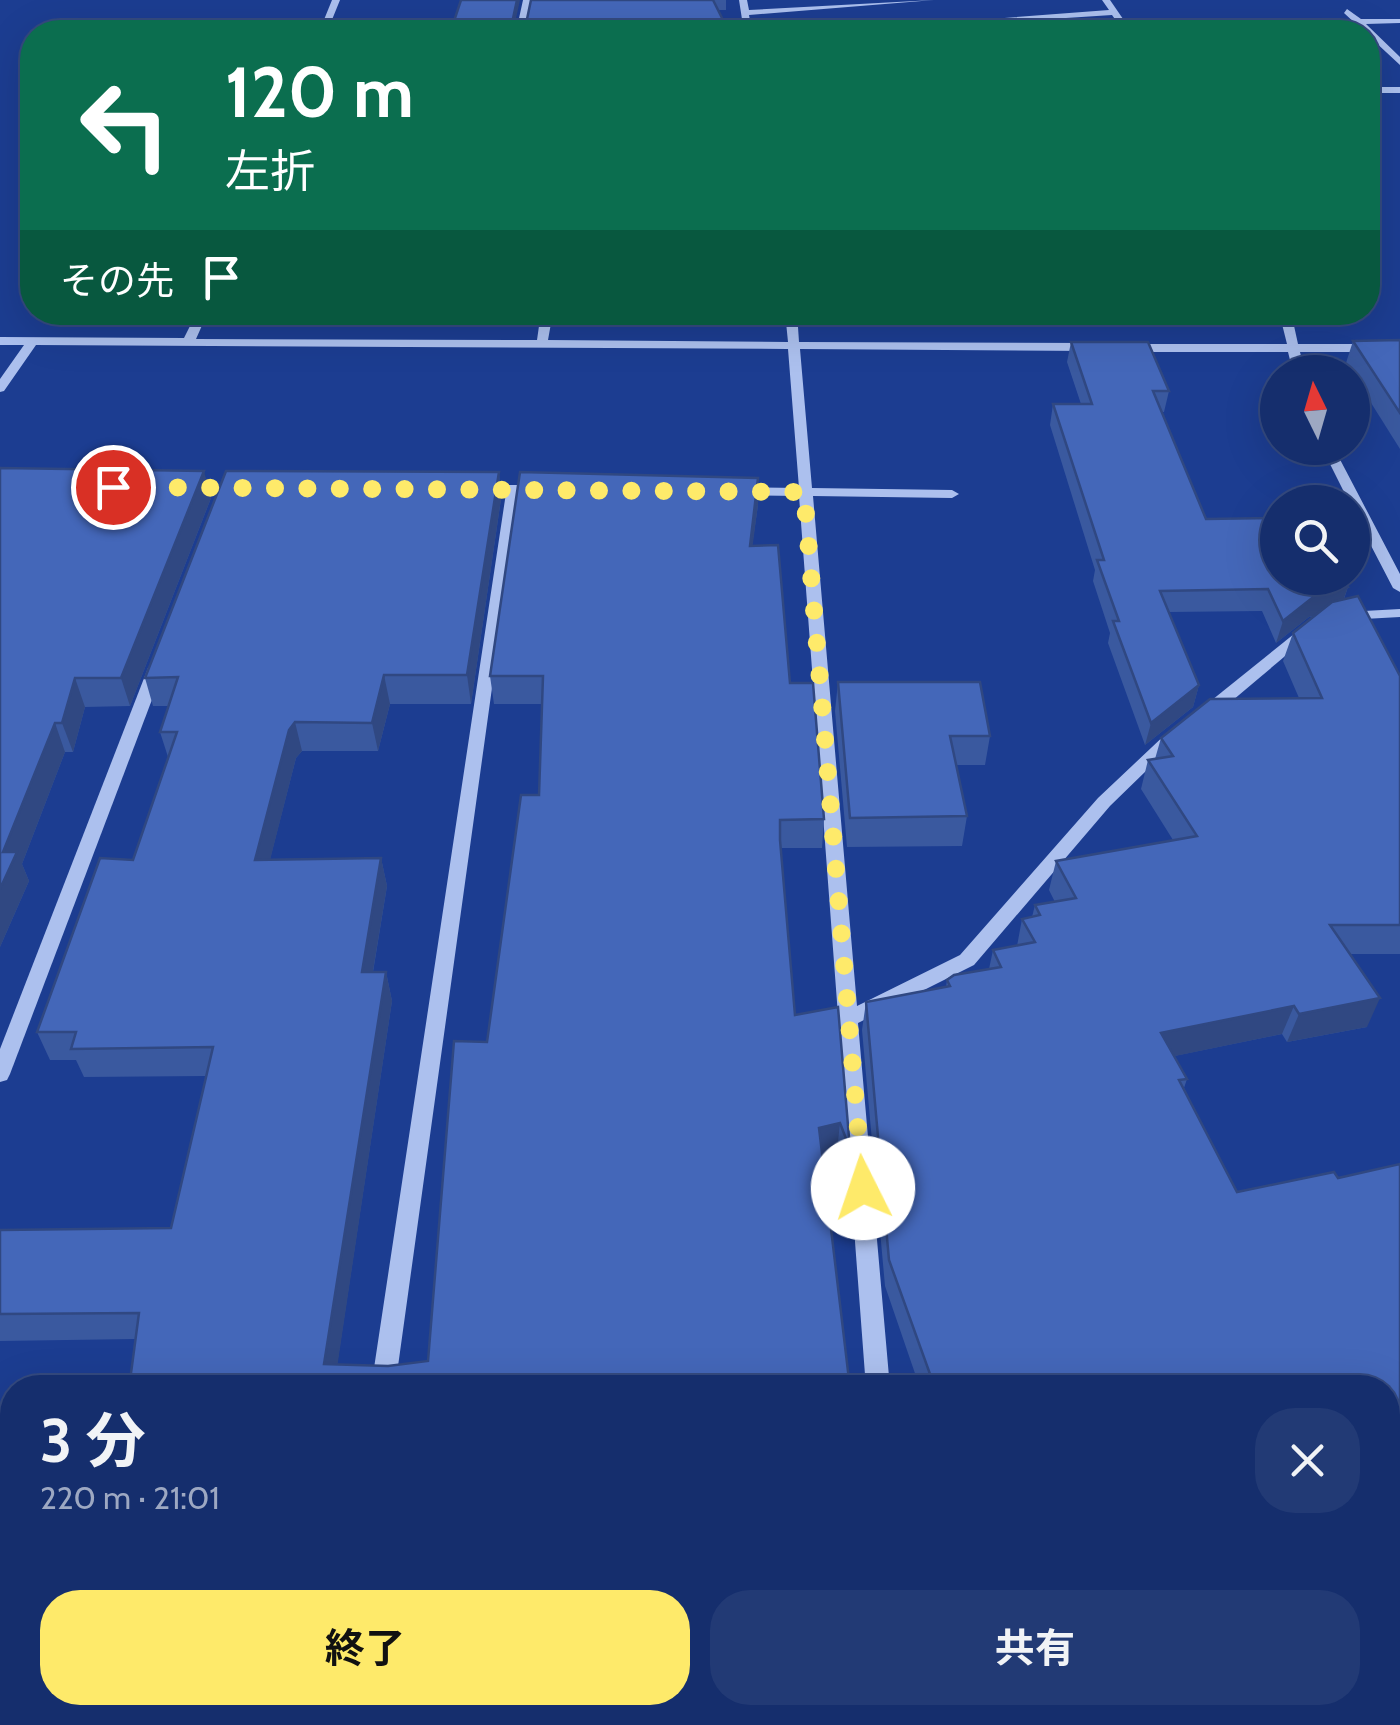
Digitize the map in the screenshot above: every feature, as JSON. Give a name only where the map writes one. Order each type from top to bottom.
[{"type":"street","points":[[743,0],[747,20]]},
{"type":"street","points":[[746,13],[930,0]]},
{"type":"street","points":[[1106,0],[1119,20]]},
{"type":"street","points":[[527,3],[543,4]]},
{"type":"street","points":[[1347,11],[1357,20]]},
{"type":"street","points":[[997,20],[1113,12]]},
{"type":"street","points":[[1380,42],[1400,62]]},
{"type":"street","points":[[188,342],[196,325]]},
{"type":"street","points":[[542,344],[546,325]]},
{"type":"street","points":[[792,325],[877,1375]]},
{"type":"street","points":[[1288,325],[1296,355]]},
{"type":"street","points":[[0,341],[1400,348]]},
{"type":"street","points":[[0,388],[32,341]]},
{"type":"street","points":[[1338,465],[1394,562],[1400,588]]},
{"type":"street","points":[[456,489],[552,490]]},
{"type":"street","points":[[385,1375],[513,489]]},
{"type":"street","points":[[726,491],[952,494]]},
{"type":"street","points":[[850,1018],[968,960],[1147,757],[1321,622],[1400,613]]},
{"type":"street","points":[[0,1074],[162,654]]},
{"type":"building","points":[[461,0],[517,0],[513,20],[454,20]]},
{"type":"building","points":[[531,0],[713,0],[723,20],[527,20]]},
{"type":"building","points":[[1400,340],[1400,413],[1370,367],[1370,355],[1362,355],[1353,341]]},
{"type":"building","points":[[1071,342],[1148,342],[1169,391],[1153,391],[1206,519],[1260,518],[1260,589],[1160,591],[1199,685],[1151,723],[1113,621],[1119,621],[1097,560],[1104,560],[1053,404],[1092,404]]},
{"type":"building","points":[[0,468],[204,471],[121,678],[75,678],[62,723],[55,723],[3,852],[17,852],[0,889]]},
{"type":"building","points":[[226,471],[499,472],[467,675],[384,675],[372,723],[295,722],[289,730],[255,860],[381,858],[362,972],[386,972],[324,1364],[388,1366],[428,1361],[454,1041],[487,1042],[521,795],[539,795],[543,676],[490,676],[520,472],[758,478],[750,546],[778,545],[790,683],[813,683],[824,819],[780,820],[780,840],[795,1015],[838,1007],[850,1149],[840,1123],[819,1128],[848,1375],[131,1375],[139,1313],[0,1314],[0,1230],[171,1228],[213,1047],[71,1049],[76,1032],[37,1032],[100,858],[133,860],[177,732],[160,732],[178,677],[145,678]]},
{"type":"building","points":[[1271,595],[1316,595],[1283,621]]},
{"type":"building","points":[[1358,596],[1400,676],[1400,925],[1330,925],[1380,998],[1299,1014],[1294,1006],[1161,1033],[1187,1079],[1179,1080],[1237,1192],[1334,1172],[1338,1178],[1400,1164],[1400,1375],[930,1375],[889,1260],[866,1002],[950,986],[947,980],[954,975],[1001,967],[993,950],[1035,942],[1022,919],[1040,915],[1035,905],[1076,898],[1056,861],[1197,836],[1148,760],[1173,756],[1161,738],[1210,699],[1322,698],[1293,633],[1332,602]]},
{"type":"building","points":[[838,682],[980,682],[990,736],[950,736],[967,816],[850,818]]},
{"type":"route","points":[[113,487],[804,492],[863,1188]]}]
